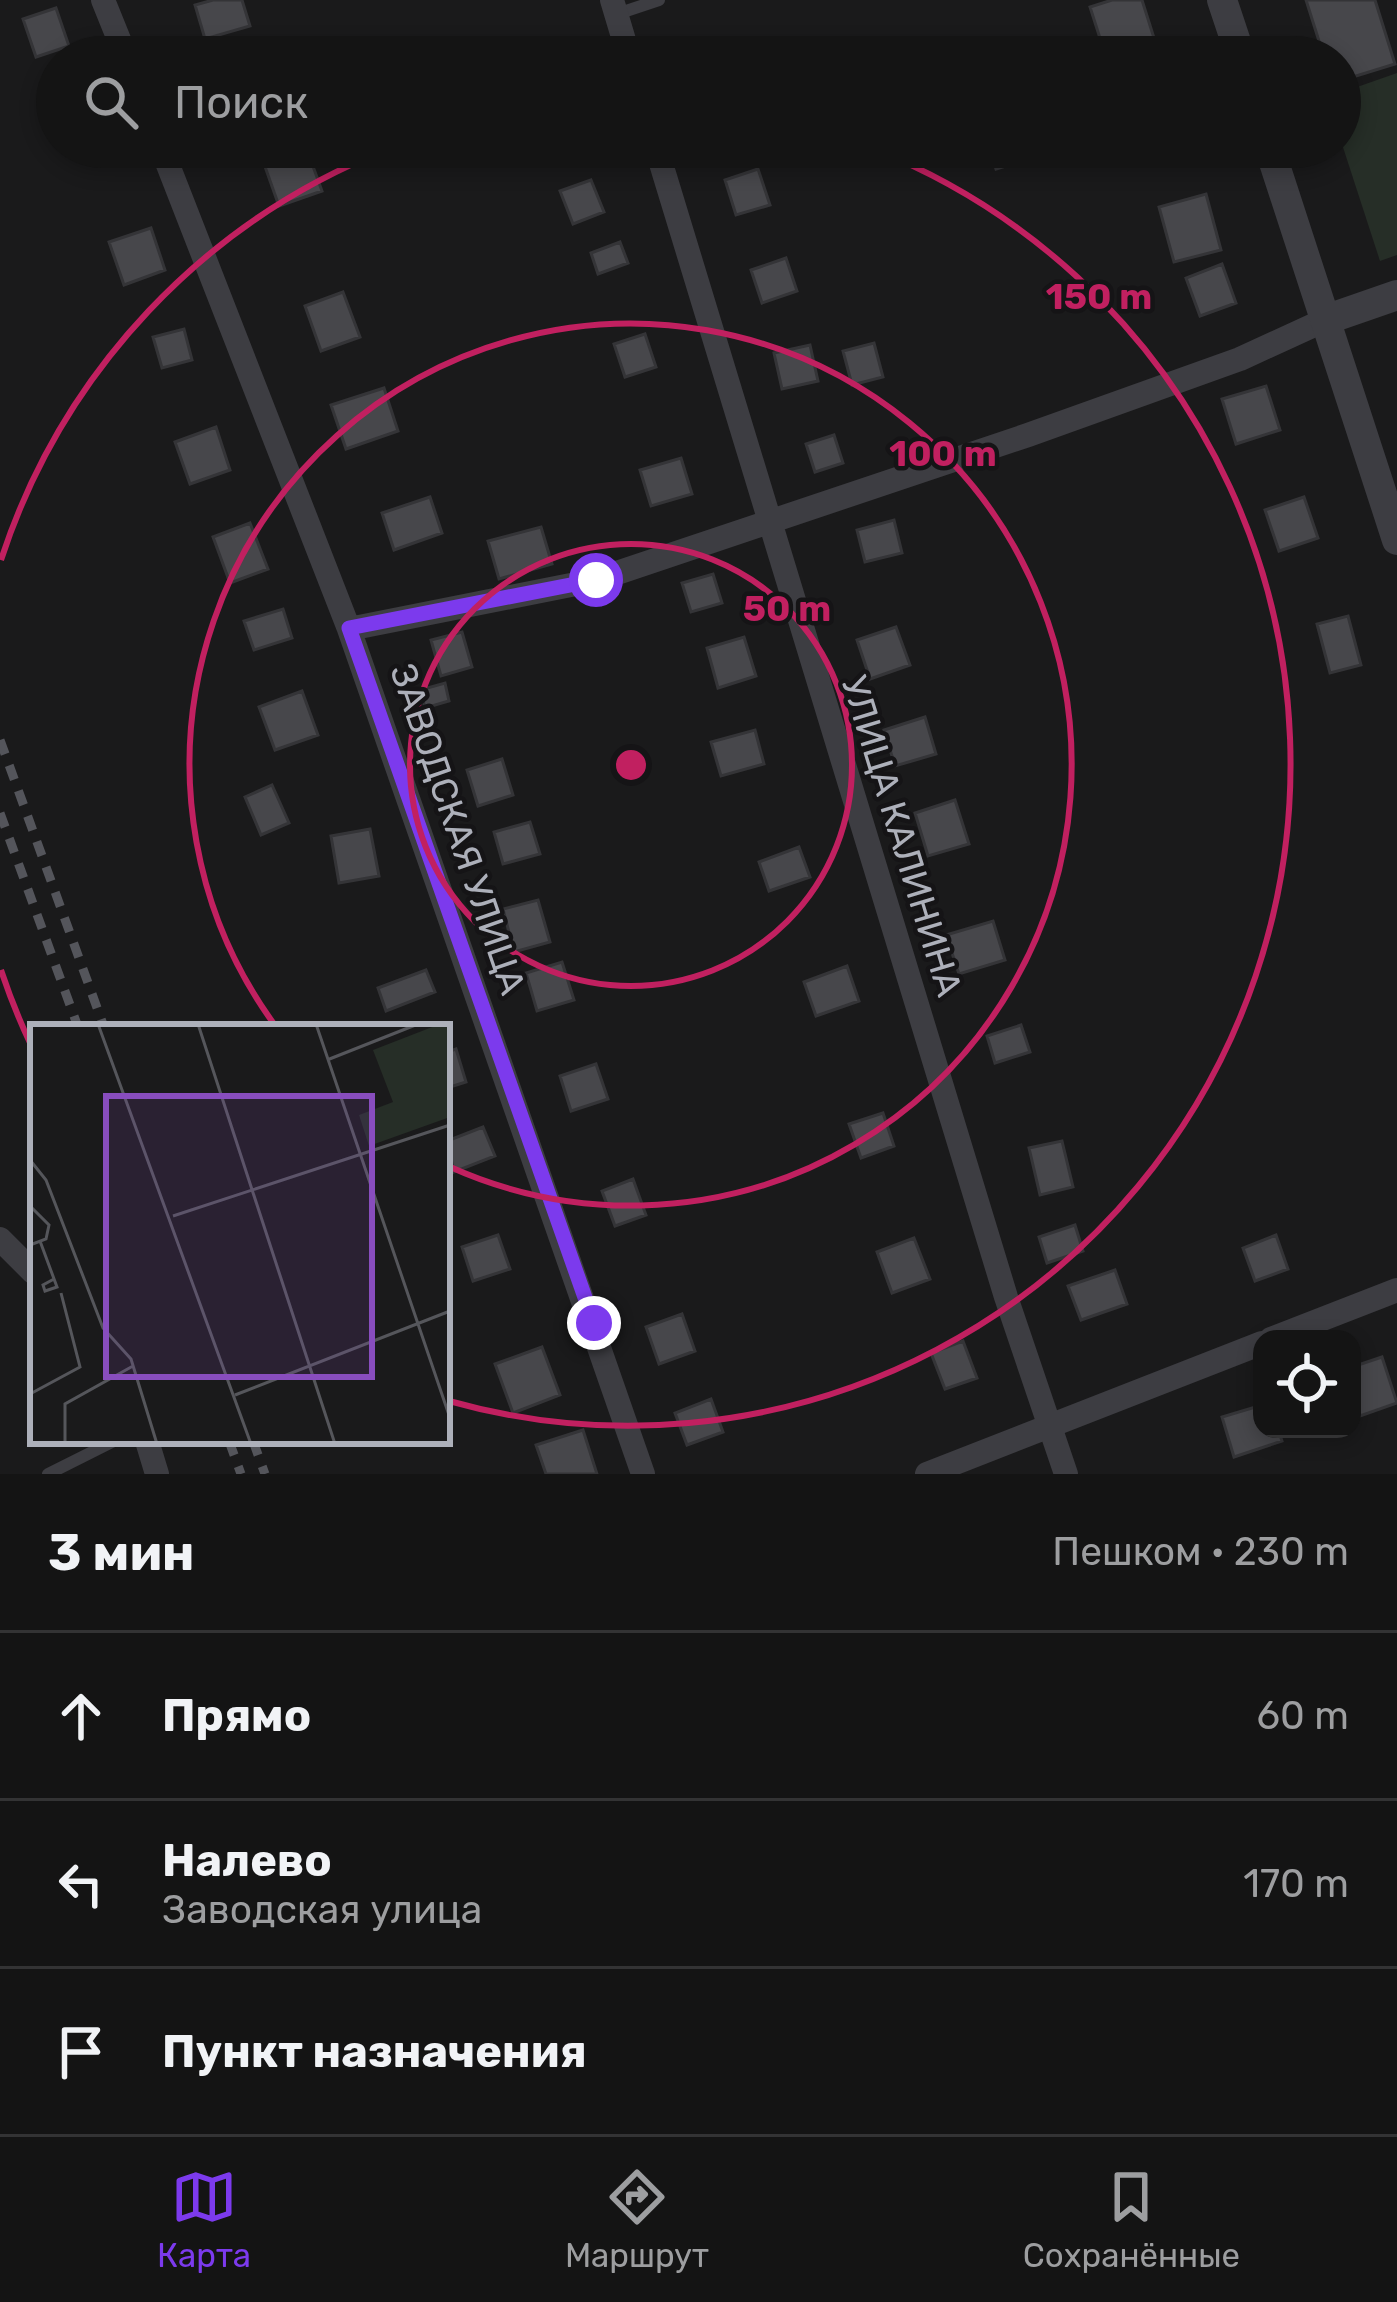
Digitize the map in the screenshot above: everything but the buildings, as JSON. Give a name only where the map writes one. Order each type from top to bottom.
[{"type":"street","points":[[104,0],[118,36]]},
{"type":"street","points":[[1222,0],[1233,36]]},
{"type":"street","points":[[614,7],[623,36]]},
{"type":"street","name":"ЗАВОДСКАЯ УЛИЦА","points":[[169,168],[349,628],[643,1474]]},
{"type":"street","name":"УЛИЦА КАЛИНИНА","points":[[662,168],[766,520],[1066,1474]]},
{"type":"street","points":[[1276,168],[1397,540]]},
{"type":"street","points":[[349,628],[596,580],[1049,427],[1240,359],[1324,320],[1397,295]]},
{"type":"street","points":[[0,1239],[30,1269]]},
{"type":"street","points":[[1294,1330],[1397,1290]]},
{"type":"street","points":[[927,1474],[1253,1346]]},
{"type":"street","points":[[148,1444],[157,1474]]},
{"type":"lane","points":[[614,7],[659,0]]},
{"type":"lane","points":[[48,1474],[108,1444]]},
{"type":"shaded area","points":[[1397,73],[1397,255],[1380,261],[1350,168],[1361,168],[1361,86]]},
{"type":"railway","points":[[0,740],[103,1024]]},
{"type":"railway","points":[[0,813],[77,1024]]},
{"type":"railway","points":[[230,1444],[241,1474]]},
{"type":"railway","points":[[254,1444],[265,1474]]},
{"type":"route","points":[[594,1323],[349,628],[596,580]]}]
